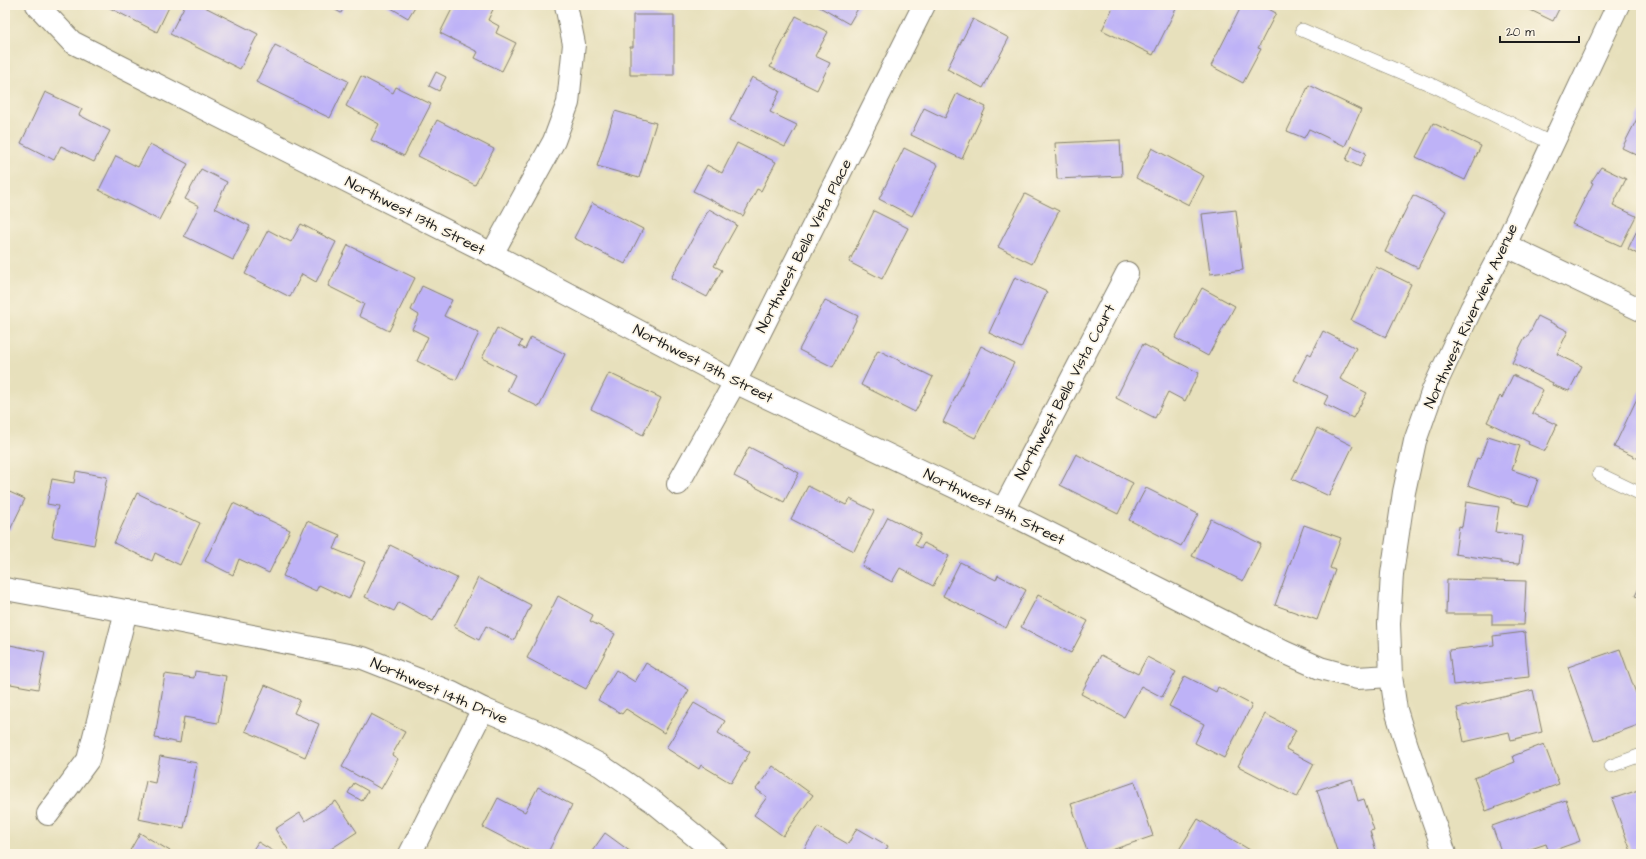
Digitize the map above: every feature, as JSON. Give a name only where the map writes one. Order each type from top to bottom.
[{"type":"street","name":"Northwest 13th Street","points":[[36,5],[72,42],[492,254],[735,382],[1004,510],[1284,652],[1320,668],[1357,678],[1391,676]]},
{"type":"street","points":[[492,254],[554,142],[568,103],[574,44],[566,5]]},
{"type":"street","name":"Northwest Bella Vista Place","points":[[678,484],[735,382],[924,5]]},
{"type":"street","name":"Northwest Riverview Avenue","points":[[1445,854],[1396,710],[1391,676],[1389,624],[1392,574],[1404,492],[1415,441],[1433,390],[1471,309],[1505,245],[1618,5]]},
{"type":"street","points":[[1505,245],[1641,310]]},
{"type":"street","name":"Northwest Bella Vista Court","points":[[1004,510],[1127,273]]},
{"type":"street","name":"Northwest 14th Drive","points":[[5,589],[27,591],[363,658],[452,693],[483,709],[542,734],[600,765],[655,803],[717,854]]},
{"type":"street","points":[[48,814],[88,760],[126,611]]},
{"type":"street","points":[[410,854],[483,709]]},
{"type":"lane","points":[[1302,30],[1434,86],[1553,144]]},
{"type":"lane","points":[[1599,474],[1641,494]]},
{"type":"lane","points":[[1612,766],[1641,755]]},
{"type":"building","points":[[104,5],[170,5],[157,32]]},
{"type":"building","points":[[185,5],[201,5],[258,34],[240,69],[170,34]]},
{"type":"building","points":[[326,5],[345,5],[341,13]]},
{"type":"building","points":[[386,5],[416,5],[408,18]]},
{"type":"building","points":[[454,5],[495,5],[488,20],[499,26],[496,33],[516,43],[502,71],[475,58],[478,52],[440,33]]},
{"type":"building","points":[[816,5],[860,5],[849,24]]},
{"type":"building","points":[[1114,5],[1139,5],[1143,7],[1144,5],[1178,5],[1153,55],[1102,30]]},
{"type":"building","points":[[1242,5],[1261,5],[1276,13],[1258,48],[1261,49],[1243,83],[1211,66]]},
{"type":"building","points":[[1520,5],[1561,5],[1553,21]]},
{"type":"building","points":[[633,15],[674,15],[674,75],[630,75],[630,47],[633,47]]},
{"type":"building","points":[[796,16],[828,32],[815,56],[830,63],[817,90],[770,67]]},
{"type":"building","points":[[973,19],[1009,38],[983,88],[947,69]]},
{"type":"building","points":[[275,45],[348,81],[330,118],[256,82]]},
{"type":"building","points":[[436,72],[446,77],[439,91],[429,86]]},
{"type":"building","points":[[361,76],[393,93],[396,87],[431,104],[404,156],[371,140],[379,124],[346,106]]},
{"type":"building","points":[[752,77],[780,91],[770,112],[797,125],[785,147],[730,120]]},
{"type":"building","points":[[1309,85],[1361,110],[1345,146],[1309,129],[1304,138],[1287,131]]},
{"type":"building","points":[[45,92],[82,109],[79,115],[110,131],[94,162],[61,146],[54,160],[21,143]]},
{"type":"building","points":[[957,93],[986,107],[962,159],[911,135],[924,108],[945,118]]},
{"type":"building","points":[[615,111],[656,123],[639,178],[597,166]]},
{"type":"building","points":[[1641,111],[1641,157],[1622,148]]},
{"type":"building","points":[[437,120],[494,149],[475,185],[418,156]]},
{"type":"building","points":[[1433,123],[1481,146],[1465,180],[1416,157]]},
{"type":"building","points":[[1120,140],[1122,176],[1057,179],[1055,143]]},
{"type":"building","points":[[737,143],[776,162],[761,191],[757,189],[743,216],[693,191],[707,165],[722,173]]},
{"type":"building","points":[[150,144],[188,164],[159,220],[99,190],[116,156],[138,167]]},
{"type":"building","points":[[1352,146],[1366,153],[1360,167],[1346,160]]},
{"type":"building","points":[[904,148],[938,165],[912,216],[879,199]]},
{"type":"building","points":[[1152,148],[1204,176],[1189,205],[1136,178]]},
{"type":"building","points":[[1601,167],[1626,179],[1613,205],[1636,216],[1621,246],[1572,224],[1593,183],[1591,182]]},
{"type":"building","points":[[201,169],[227,182],[215,208],[250,226],[233,260],[184,236],[199,206],[185,199]]},
{"type":"building","points":[[1025,194],[1059,211],[1032,264],[998,247]]},
{"type":"building","points":[[1413,195],[1446,211],[1418,268],[1385,252]]},
{"type":"building","points":[[592,203],[643,229],[625,264],[574,238]]},
{"type":"building","points":[[709,209],[737,225],[714,266],[722,270],[707,297],[671,278]]},
{"type":"building","points":[[1236,210],[1243,270],[1210,274],[1202,214]]},
{"type":"building","points":[[874,211],[908,228],[882,279],[849,262]]},
{"type":"building","points":[[1641,222],[1641,256],[1628,249]]},
{"type":"building","points":[[301,224],[336,242],[316,282],[302,274],[290,297],[245,274],[268,230],[291,242]]},
{"type":"building","points":[[348,245],[415,278],[389,331],[359,316],[364,304],[328,286]]},
{"type":"building","points":[[1376,267],[1411,284],[1386,337],[1351,320]]},
{"type":"building","points":[[1015,277],[1047,292],[1021,348],[989,333]]},
{"type":"building","points":[[422,286],[452,300],[444,316],[479,333],[456,380],[417,361],[428,337],[412,329],[419,315],[411,310]]},
{"type":"building","points":[[1202,288],[1235,306],[1208,356],[1175,338]]},
{"type":"building","points":[[825,300],[858,316],[833,367],[799,350]]},
{"type":"building","points":[[1538,316],[1568,331],[1557,354],[1582,366],[1569,391],[1552,385],[1553,383],[1512,363],[1525,337],[1527,338]]},
{"type":"building","points":[[497,328],[522,341],[519,346],[525,349],[531,337],[565,354],[539,407],[507,391],[515,375],[482,358]]},
{"type":"building","points":[[1323,331],[1356,348],[1340,379],[1367,393],[1353,418],[1324,404],[1328,396],[1294,380],[1308,353],[1311,355]]},
{"type":"building","points":[[1143,344],[1199,373],[1185,401],[1168,392],[1155,418],[1116,398]]},
{"type":"building","points":[[981,346],[1014,363],[975,438],[943,422]]},
{"type":"building","points":[[878,350],[933,377],[915,412],[861,385]]},
{"type":"building","points":[[609,373],[661,398],[643,435],[591,409]]},
{"type":"building","points":[[1513,375],[1543,390],[1532,413],[1557,425],[1545,451],[1528,444],[1529,442],[1487,422],[1500,396],[1502,398]]},
{"type":"building","points":[[1641,390],[1641,460],[1614,447]]},
{"type":"building","points":[[1317,428],[1353,446],[1329,496],[1292,479]]},
{"type":"building","points":[[1488,436],[1520,446],[1512,470],[1538,479],[1529,506],[1511,502],[1512,500],[1468,485],[1477,458],[1480,459]]},
{"type":"building","points":[[749,447],[799,473],[784,502],[734,476]]},
{"type":"building","points":[[1076,454],[1133,483],[1118,514],[1060,485]]},
{"type":"building","points":[[76,471],[107,477],[94,545],[52,537],[58,506],[47,504],[52,479],[74,483]]},
{"type":"building","points":[[808,486],[846,505],[850,499],[874,511],[854,551],[791,519]]},
{"type":"building","points":[[1146,488],[1198,514],[1181,546],[1129,520]]},
{"type":"building","points":[[5,490],[25,499],[10,530],[5,528]]},
{"type":"building","points":[[137,493],[200,523],[180,565],[155,553],[152,561],[114,543]]},
{"type":"building","points":[[1466,502],[1499,507],[1495,532],[1523,536],[1519,564],[1501,563],[1501,561],[1455,554],[1459,526],[1462,527]]},
{"type":"building","points":[[233,503],[290,530],[269,573],[239,559],[233,575],[205,561]]},
{"type":"building","points":[[888,517],[921,534],[915,545],[921,548],[924,543],[949,556],[933,586],[900,568],[892,582],[862,566]]},
{"type":"building","points":[[1211,519],[1261,544],[1243,581],[1192,556]]},
{"type":"building","points":[[307,521],[340,535],[334,549],[365,562],[349,599],[319,585],[316,591],[283,576]]},
{"type":"building","points":[[1304,525],[1341,538],[1330,568],[1335,570],[1317,620],[1275,605]]},
{"type":"building","points":[[390,545],[457,578],[433,621],[399,602],[394,611],[365,597]]},
{"type":"building","points":[[960,562],[996,580],[998,575],[1026,590],[1006,628],[943,596]]},
{"type":"building","points":[[478,578],[531,605],[514,640],[486,626],[479,640],[454,627]]},
{"type":"building","points":[[1447,579],[1526,581],[1524,625],[1492,625],[1492,614],[1446,614]]},
{"type":"building","points":[[1641,584],[1641,598],[1635,596]]},
{"type":"building","points":[[1038,595],[1088,621],[1071,653],[1021,627]]},
{"type":"building","points":[[558,596],[593,615],[590,621],[615,634],[586,689],[527,658]]},
{"type":"building","points":[[1525,632],[1529,677],[1453,685],[1449,650],[1494,645],[1493,636]]},
{"type":"building","points":[[5,644],[45,652],[38,689],[5,683]]},
{"type":"building","points":[[1620,649],[1641,707],[1641,724],[1594,741],[1568,667]]},
{"type":"building","points":[[1101,655],[1138,674],[1147,657],[1176,672],[1162,697],[1141,686],[1124,717],[1081,694]]},
{"type":"building","points":[[646,663],[689,690],[664,733],[626,709],[622,714],[598,700],[616,670],[635,682]]},
{"type":"building","points":[[195,671],[226,676],[218,723],[184,717],[180,743],[155,738],[165,674],[194,678]]},
{"type":"building","points":[[1185,676],[1216,692],[1218,687],[1252,705],[1224,758],[1195,743],[1204,724],[1169,706]]},
{"type":"building","points":[[265,685],[300,700],[294,713],[319,724],[305,757],[245,731]]},
{"type":"building","points":[[1533,690],[1542,732],[1511,740],[1509,732],[1464,742],[1457,708]]},
{"type":"building","points":[[694,703],[725,721],[718,733],[750,752],[731,783],[701,765],[699,769],[666,748]]},
{"type":"building","points":[[371,714],[405,732],[392,755],[398,759],[381,789],[342,767]]},
{"type":"building","points":[[1265,714],[1296,730],[1286,749],[1314,764],[1297,797],[1238,766]]},
{"type":"building","points":[[1544,744],[1559,784],[1486,811],[1474,778],[1515,762],[1513,756]]},
{"type":"building","points":[[160,756],[197,763],[184,828],[138,819],[146,781],[155,783]]},
{"type":"building","points":[[773,766],[813,795],[783,836],[754,815],[767,797],[756,789]]},
{"type":"building","points":[[1352,779],[1358,801],[1364,799],[1374,830],[1370,831],[1377,854],[1338,854],[1317,790]]},
{"type":"building","points":[[1135,782],[1153,836],[1100,854],[1088,854],[1071,804]]},
{"type":"building","points":[[354,783],[368,791],[362,801],[348,793]]},
{"type":"building","points":[[538,787],[572,805],[547,854],[535,854],[483,827],[498,798],[525,812]]},
{"type":"building","points":[[1641,789],[1641,854],[1632,854],[1612,799]]},
{"type":"building","points":[[1566,800],[1580,841],[1549,852],[1546,844],[1516,854],[1502,854],[1492,826]]},
{"type":"building","points":[[336,801],[357,832],[323,854],[291,854],[275,829],[300,813],[305,821]]},
{"type":"building","points":[[1198,819],[1250,850],[1247,854],[1177,853]]},
{"type":"building","points":[[818,827],[848,844],[857,828],[888,846],[884,854],[801,854]]},
{"type":"building","points":[[140,833],[175,854],[128,854]]},
{"type":"building","points":[[605,833],[631,852],[629,854],[590,854]]},
{"type":"building","points":[[258,842],[273,851],[271,854],[256,854],[252,851]]}]
